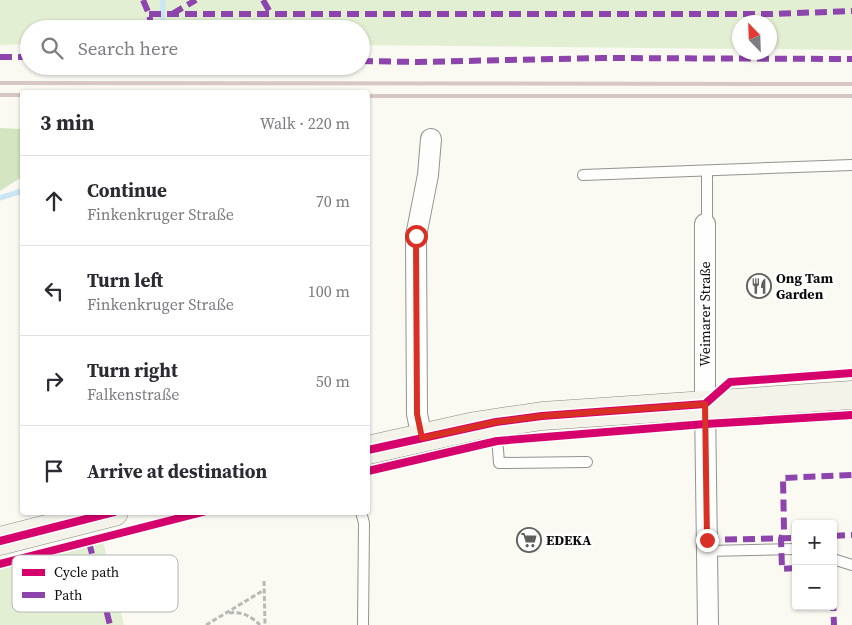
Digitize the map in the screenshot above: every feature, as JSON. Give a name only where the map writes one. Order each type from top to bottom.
[{"type":"street","points":[[422,438],[417,414],[416,236],[428,175],[431,139]]},
{"type":"street","name":"Weimarer Straße","points":[[705,224],[708,625]]},
{"type":"street","points":[[370,450],[496,422],[542,416],[852,395]]},
{"type":"street","points":[[0,541],[42,526],[99,515]]},
{"type":"lane","points":[[583,175],[852,165]]},
{"type":"lane","points":[[705,224],[707,217],[707,171]]},
{"type":"lane","points":[[496,422],[499,464],[587,462]]},
{"type":"lane","points":[[362,515],[364,523],[363,625]]},
{"type":"lane","points":[[707,551],[792,549]]},
{"type":"lane","points":[[837,560],[852,565]]},
{"type":"path","points":[[264,581],[265,625]]},
{"type":"path","points":[[206,625],[264,590]]},
{"type":"path","points":[[212,625],[221,616],[231,613],[242,613],[251,617],[260,625]]},
{"type":"green space","points":[[0,0],[852,0],[852,50],[777,49],[777,15],[732,15],[732,49],[370,45],[370,20],[20,20],[20,44],[0,45]]},
{"type":"green space","points":[[0,128],[20,129],[20,178],[0,191]]},
{"type":"green space","points":[[103,541],[106,555],[45,555]]},
{"type":"green space","points":[[12,563],[12,612],[121,612],[124,625],[0,625],[0,566]]},
{"type":"waterway","points":[[162,20],[163,0]]},
{"type":"waterway","points":[[0,198],[20,192]]},
{"type":"railway","points":[[0,83],[852,84]]},
{"type":"railway","points":[[0,95],[20,95]]},
{"type":"railway","points":[[370,96],[852,96]]},
{"type":"marked path","points":[[143,0],[150,20]]},
{"type":"marked path","points":[[172,14],[196,0]]},
{"type":"marked path","points":[[263,0],[271,14]]},
{"type":"marked path","points":[[149,14],[772,14],[852,11]]},
{"type":"marked path","points":[[0,57],[20,57]]},
{"type":"marked path","points":[[370,61],[602,58],[852,59]]},
{"type":"marked path","points":[[792,568],[782,569],[781,539],[784,530],[783,478],[852,475]]},
{"type":"marked path","points":[[837,536],[852,535]]},
{"type":"marked path","points":[[707,540],[792,538]]},
{"type":"marked path","points":[[89,542],[92,555]]},
{"type":"marked path","points":[[833,610],[834,625]]},
{"type":"marked path","points":[[107,612],[110,625]]},
{"type":"cycle path","points":[[370,450],[496,422],[542,416],[705,404],[730,382],[852,373]]},
{"type":"cycle path","points":[[370,471],[497,441],[705,424],[852,415]]},
{"type":"cycle path","points":[[0,541],[102,515]]},
{"type":"cycle path","points":[[35,555],[191,515]]},
{"type":"cycle path","points":[[0,564],[12,561]]},
{"type":"place","name":"Ong Tam Garden","points":[[759,286]]},
{"type":"place","name":"EDEKA","points":[[529,540]]},
{"type":"route","points":[[416,236],[417,414],[422,438],[496,422],[542,416],[705,404],[707,540]]}]
